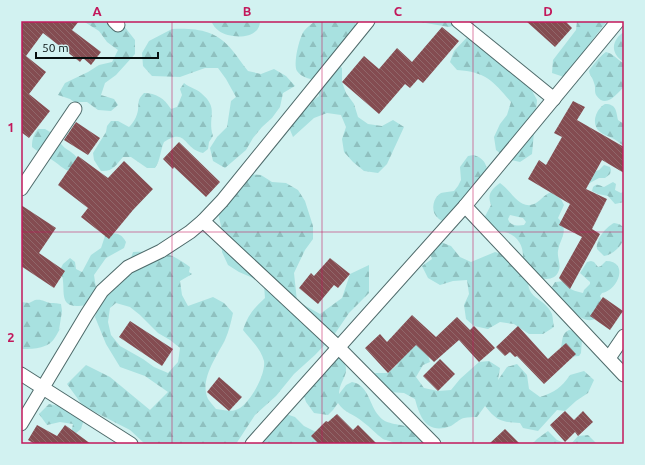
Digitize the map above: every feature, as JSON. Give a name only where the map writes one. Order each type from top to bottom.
[{"type":"street","points":[[21,424],[42,387],[102,291],[128,267],[161,251],[190,232],[203,221],[222,200],[368,21]]},
{"type":"street","points":[[458,21],[554,99]]},
{"type":"street","points":[[252,444],[465,206],[618,21]]},
{"type":"street","points":[[24,180],[76,109]]},
{"type":"street","points":[[465,206],[624,375]]},
{"type":"street","points":[[203,221],[338,347],[434,444]]},
{"type":"street","points":[[609,358],[624,336]]},
{"type":"street","points":[[21,374],[131,444]]},
{"type":"green space","points":[[83,21],[120,21],[135,40],[135,54],[116,75],[105,83],[101,95],[114,99],[118,105],[111,111],[98,110],[87,102],[74,102],[58,95],[65,83],[99,65],[112,62],[118,50],[107,42],[99,31]]},
{"type":"green space","points":[[211,21],[260,21],[259,27],[255,32],[250,35],[237,36],[224,34],[214,26]]},
{"type":"green space","points":[[316,21],[356,21],[354,29],[336,63],[342,68],[342,82],[346,93],[354,104],[358,117],[368,124],[382,126],[393,120],[404,127],[387,164],[378,173],[364,171],[344,152],[342,139],[346,127],[341,115],[327,113],[314,118],[293,137],[288,125],[309,103],[319,96],[319,83],[299,74],[296,68],[297,51],[302,34],[306,28]]},
{"type":"green space","points":[[461,21],[462,23],[449,27],[420,22]]},
{"type":"green space","points":[[577,21],[607,21],[590,43],[583,56],[564,77],[552,73],[553,60],[576,30]]},
{"type":"green space","points":[[172,29],[197,30],[212,34],[226,43],[248,71],[261,74],[274,69],[286,76],[295,86],[283,93],[280,107],[272,118],[253,138],[246,150],[225,168],[213,161],[210,148],[217,137],[227,127],[231,101],[236,97],[218,68],[205,68],[180,77],[152,76],[143,66],[142,53],[149,41]]},
{"type":"green space","points":[[473,31],[520,79],[530,87],[537,100],[532,154],[520,162],[507,159],[496,150],[494,137],[500,124],[507,115],[511,102],[494,83],[482,75],[457,70],[450,62],[454,51]]},
{"type":"green space","points":[[624,32],[624,62],[616,55],[614,47],[617,39]]},
{"type":"green space","points":[[606,52],[624,63],[624,87],[611,99],[604,101],[596,95],[595,84],[589,71]]},
{"type":"green space","points":[[184,83],[201,93],[207,99],[212,108],[211,123],[213,136],[209,142],[208,149],[203,153],[197,151],[181,138],[171,138],[164,142],[155,168],[147,168],[131,157],[123,157],[111,169],[101,171],[94,160],[93,153],[111,121],[118,121],[129,127],[136,117],[139,99],[144,93],[159,97],[166,102],[171,109],[177,107],[182,95],[180,89]]},
{"type":"green space","points":[[605,104],[612,105],[614,107],[618,120],[624,124],[624,146],[599,131],[595,124],[599,109]]},
{"type":"green space","points":[[38,129],[50,131],[63,146],[73,153],[79,161],[72,172],[63,168],[32,147],[33,138]]},
{"type":"green space","points":[[474,155],[483,160],[487,169],[472,186],[447,222],[441,220],[434,213],[433,207],[436,197],[441,193],[454,191],[461,180],[460,167],[468,156]]},
{"type":"green space","points":[[604,165],[610,167],[610,174],[605,178],[599,178],[586,185],[593,172],[599,170]]},
{"type":"green space","points":[[247,174],[261,175],[272,182],[286,183],[298,190],[305,201],[313,226],[313,239],[305,250],[294,273],[297,301],[320,314],[342,298],[350,274],[369,265],[369,293],[349,313],[334,335],[294,374],[276,396],[255,415],[236,444],[145,444],[130,430],[83,406],[67,384],[86,365],[110,377],[150,410],[168,392],[145,376],[120,367],[106,344],[95,317],[102,291],[128,267],[133,252],[157,252],[175,257],[190,267],[189,272],[192,274],[180,281],[182,295],[188,306],[213,297],[224,303],[233,313],[225,340],[207,376],[206,392],[208,399],[216,409],[228,411],[240,408],[249,400],[263,373],[264,361],[258,349],[243,330],[252,312],[265,298],[264,285],[228,265],[222,252],[221,226],[218,213]],"holes":[[[116,303],[130,307],[158,333],[180,348],[178,362],[168,373],[154,367],[120,346],[111,335],[108,322],[110,308]]]},
{"type":"green space","points":[[613,182],[616,184],[615,190],[621,193],[624,191],[624,202],[615,204],[608,196],[592,191],[593,187],[596,185],[604,187]]},
{"type":"green space","points":[[500,183],[516,199],[525,205],[536,203],[551,192],[561,199],[564,205],[558,218],[562,223],[564,231],[558,251],[559,270],[557,274],[550,279],[529,275],[529,289],[532,294],[549,308],[552,314],[554,327],[543,334],[529,334],[514,324],[500,322],[488,329],[474,326],[466,319],[464,305],[469,294],[467,280],[453,281],[440,285],[428,278],[422,266],[432,259],[428,248],[438,241],[451,246],[460,257],[471,262],[495,252],[520,259],[523,256],[522,248],[513,235],[505,232],[495,232],[488,229],[482,222],[491,205],[489,198],[491,192]],"holes":[[[510,215],[523,218],[526,222],[524,225],[512,224],[508,219]]]},
{"type":"green space","points":[[614,223],[620,225],[624,229],[624,239],[616,250],[604,256],[597,249],[599,238]]},
{"type":"green space","points":[[110,233],[118,234],[123,238],[126,242],[124,248],[106,258],[94,275],[96,288],[86,305],[76,306],[69,304],[64,296],[60,270],[63,264],[70,258],[75,262],[76,269],[82,272],[91,255],[101,248],[105,236]]},
{"type":"green space","points":[[591,261],[598,267],[606,261],[613,262],[619,270],[619,276],[613,287],[602,293],[600,296],[602,304],[601,310],[597,317],[592,320],[586,320],[573,312],[552,290],[552,287],[555,282],[565,281],[570,288],[583,293],[590,282],[580,273],[587,262]]},
{"type":"green space","points":[[35,300],[40,300],[61,304],[62,311],[59,330],[54,339],[43,347],[21,349],[21,302],[29,303]]},
{"type":"green space","points":[[569,330],[575,331],[582,339],[581,353],[579,356],[568,357],[561,347],[563,335]]},
{"type":"green space","points":[[403,339],[426,348],[430,362],[423,365],[416,377],[424,388],[438,391],[451,390],[460,379],[479,362],[489,361],[500,368],[498,380],[507,367],[517,364],[527,375],[529,389],[540,397],[557,389],[570,375],[584,371],[594,380],[588,393],[565,411],[557,410],[538,431],[523,428],[520,423],[500,420],[496,418],[485,406],[477,417],[460,419],[451,426],[436,428],[430,426],[422,418],[415,399],[404,393],[390,392],[377,386],[375,373],[388,373],[397,365],[396,351]]},
{"type":"green space","points":[[341,356],[346,372],[339,394],[346,385],[352,382],[358,384],[365,391],[376,412],[382,419],[390,423],[411,428],[430,444],[394,444],[383,439],[360,419],[343,409],[338,403],[328,415],[314,413],[306,402],[302,390],[322,357]]},
{"type":"green space","points":[[49,404],[73,409],[85,416],[81,429],[70,438],[73,424],[60,422],[47,425],[39,414]]},
{"type":"green space","points":[[289,415],[295,417],[304,426],[316,432],[326,444],[249,444],[283,416]]},
{"type":"green space","points":[[548,431],[557,440],[567,444],[532,444]]},
{"type":"green space","points":[[588,435],[597,444],[571,444],[578,436]]},
{"type":"building","points":[[21,21],[79,21],[72,30],[101,52],[91,65],[83,58],[80,62],[43,33],[26,56],[46,72],[29,94],[50,111],[29,138],[21,132]]},
{"type":"building","points":[[526,21],[565,21],[572,28],[555,47]]},
{"type":"building","points":[[442,27],[459,41],[423,83],[418,79],[410,88],[405,84],[379,114],[342,82],[364,56],[379,69],[397,48],[412,62]]},
{"type":"building","points":[[573,101],[585,107],[577,120],[624,147],[624,173],[602,160],[586,189],[607,199],[592,229],[600,234],[570,289],[559,278],[582,237],[559,225],[570,204],[528,179],[539,160],[546,165],[562,137],[554,133]]},
{"type":"building","points":[[76,122],[100,138],[88,155],[64,140]]},
{"type":"building","points":[[179,142],[220,182],[206,197],[174,167],[173,169],[163,159]]},
{"type":"building","points":[[78,156],[108,178],[124,161],[153,189],[109,239],[81,217],[88,208],[58,185]]},
{"type":"building","points":[[21,205],[56,228],[39,253],[65,271],[54,288],[21,266]]},
{"type":"building","points":[[330,258],[350,274],[338,288],[334,285],[318,304],[299,288],[311,273],[314,276]]},
{"type":"building","points":[[603,297],[623,311],[610,330],[590,316]]},
{"type":"building","points":[[412,315],[436,337],[457,317],[470,330],[474,326],[495,348],[479,362],[459,340],[434,362],[416,345],[388,373],[365,348],[380,334],[387,342]]},
{"type":"building","points":[[130,321],[173,349],[162,366],[119,337]]},
{"type":"building","points":[[518,326],[548,359],[566,343],[576,354],[544,384],[517,356],[515,357],[510,352],[505,356],[496,347]]},
{"type":"building","points":[[440,359],[455,374],[438,391],[423,376]]},
{"type":"building","points":[[219,377],[242,397],[229,411],[207,392]]},
{"type":"building","points":[[565,411],[574,420],[583,411],[593,422],[578,436],[575,432],[565,442],[550,425]]},
{"type":"building","points":[[337,414],[353,430],[358,425],[377,444],[319,444],[311,436],[326,421],[328,422]]},
{"type":"building","points":[[37,425],[57,436],[65,425],[91,444],[35,444],[28,440]]},
{"type":"building","points":[[505,429],[520,444],[489,444]]}]
